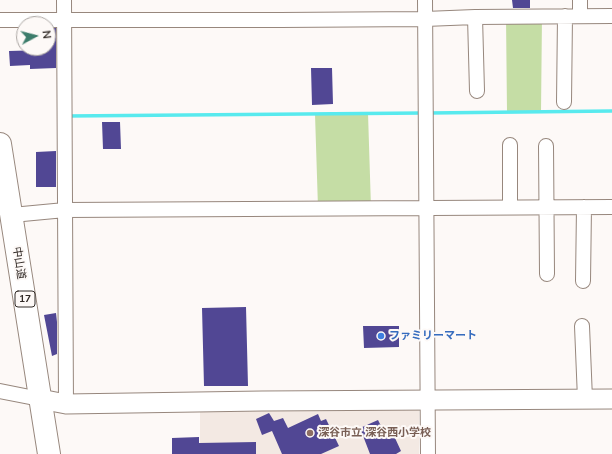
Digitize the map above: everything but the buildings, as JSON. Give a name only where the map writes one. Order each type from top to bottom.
[{"type":"highway","name":"中山道","points":[[0,144],[49,454]]},
{"type":"street","points":[[64,0],[66,404]]},
{"type":"street","points":[[425,0],[428,454]]},
{"type":"street","points":[[580,0],[580,16]]},
{"type":"street","points":[[564,102],[565,16]]},
{"type":"street","points":[[0,20],[425,19],[612,16]]},
{"type":"street","points":[[475,17],[476,91]]},
{"type":"street","points":[[510,145],[510,207]]},
{"type":"street","points":[[546,146],[547,274]]},
{"type":"street","points":[[583,281],[584,207]]},
{"type":"street","points":[[12,215],[65,210],[612,207]]},
{"type":"street","points":[[582,326],[585,399]]},
{"type":"street","points":[[0,391],[66,404],[612,399]]},
{"type":"shaded area","name":"深谷市立 深谷西小学校","points":[[419,409],[419,454],[200,454],[200,412]]},
{"type":"green space","points":[[542,16],[541,112],[507,112],[506,17]]},
{"type":"green space","points":[[368,113],[371,208],[318,208],[315,114]]},
{"type":"waterway","points":[[429,113],[612,111]]},
{"type":"waterway","points":[[67,116],[423,113]]},
{"type":"place","name":"ファミリーマート","points":[[381,336]]},
{"type":"place","name":"深谷市立 深谷西小学校","points":[[310,433]]}]
